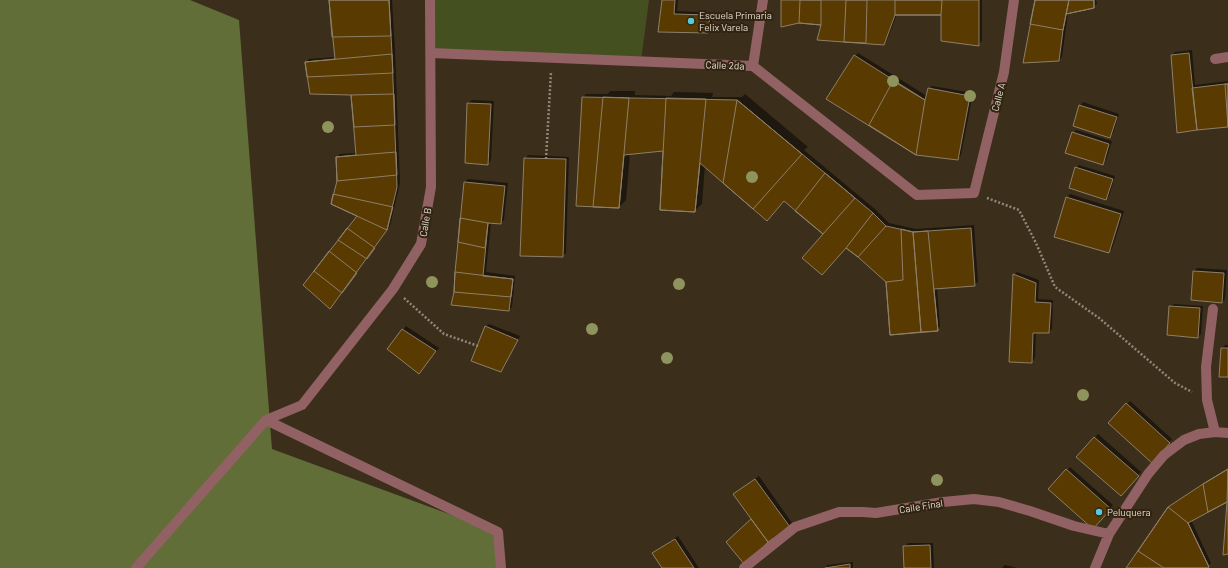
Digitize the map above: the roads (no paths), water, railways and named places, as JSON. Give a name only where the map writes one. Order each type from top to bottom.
[{"type":"street","name":"Calle B","points":[[266,420],[302,404],[394,289],[421,244],[431,187],[430,0]]},
{"type":"street","points":[[753,66],[763,0]]},
{"type":"street","name":"Calle A","points":[[974,193],[1004,72],[1014,0]]},
{"type":"street","name":"Calle 2da","points":[[431,53],[753,66],[918,195],[974,193]]},
{"type":"street","points":[[1215,59],[1228,57]]},
{"type":"street","points":[[1212,309],[1206,367],[1207,400],[1215,432]]},
{"type":"street","points":[[136,568],[266,420],[498,532],[500,568]]},
{"type":"street","points":[[1095,568],[1109,534],[1148,474],[1164,455],[1184,440],[1199,434],[1215,432],[1228,433]]},
{"type":"street","name":"Calle Final","points":[[744,568],[795,527],[839,512],[876,513],[943,502],[974,499],[999,502],[1074,526],[1109,534]]},
{"type":"place","name":"Escuela Primaria Felix Varela","points":[[691,21]]},
{"type":"place","name":"Peluquera","points":[[1099,512]]}]
